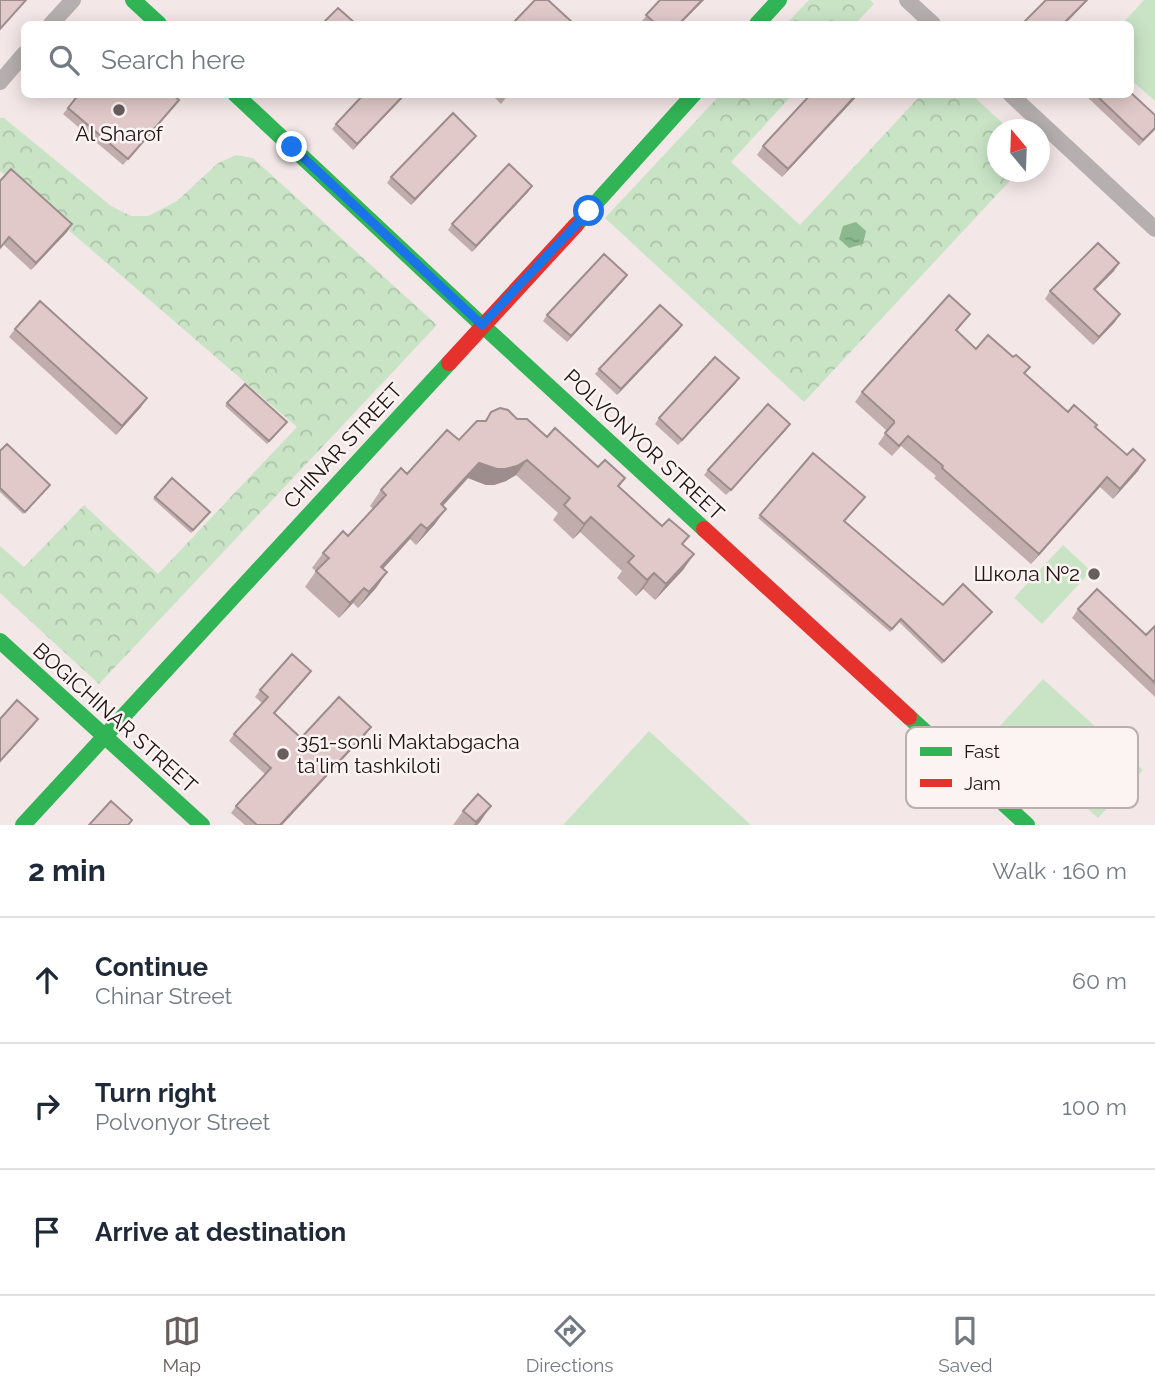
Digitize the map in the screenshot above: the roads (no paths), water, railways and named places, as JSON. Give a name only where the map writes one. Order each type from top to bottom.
[{"type":"street","points":[[54,21],[73,0]]},
{"type":"street","points":[[133,0],[156,21]]},
{"type":"street","points":[[760,21],[779,0]]},
{"type":"street","points":[[906,0],[930,21]]},
{"type":"street","points":[[0,82],[21,58]]},
{"type":"street","name":"POLVONYOR STREET","points":[[239,98],[920,727]]},
{"type":"street","name":"CHINAR STREET","points":[[23,825],[690,98]]},
{"type":"street","points":[[1014,98],[1155,229]]},
{"type":"street","name":"BOGICHINAR STREET","points":[[0,641],[202,825]]},
{"type":"street","name":"POLVONYOR STREET","points":[[1008,808],[1027,825]]},
{"type":"water","points":[[856,222],[866,231],[863,244],[849,248],[839,239],[843,226]]},
{"type":"place","name":"Al Sharof","points":[[119,110]]},
{"type":"place","name":"Школа №2","points":[[1094,574]]},
{"type":"place","name":"351-sonli Maktabgacha ta'lim tashkiloti","points":[[283,754]]}]
